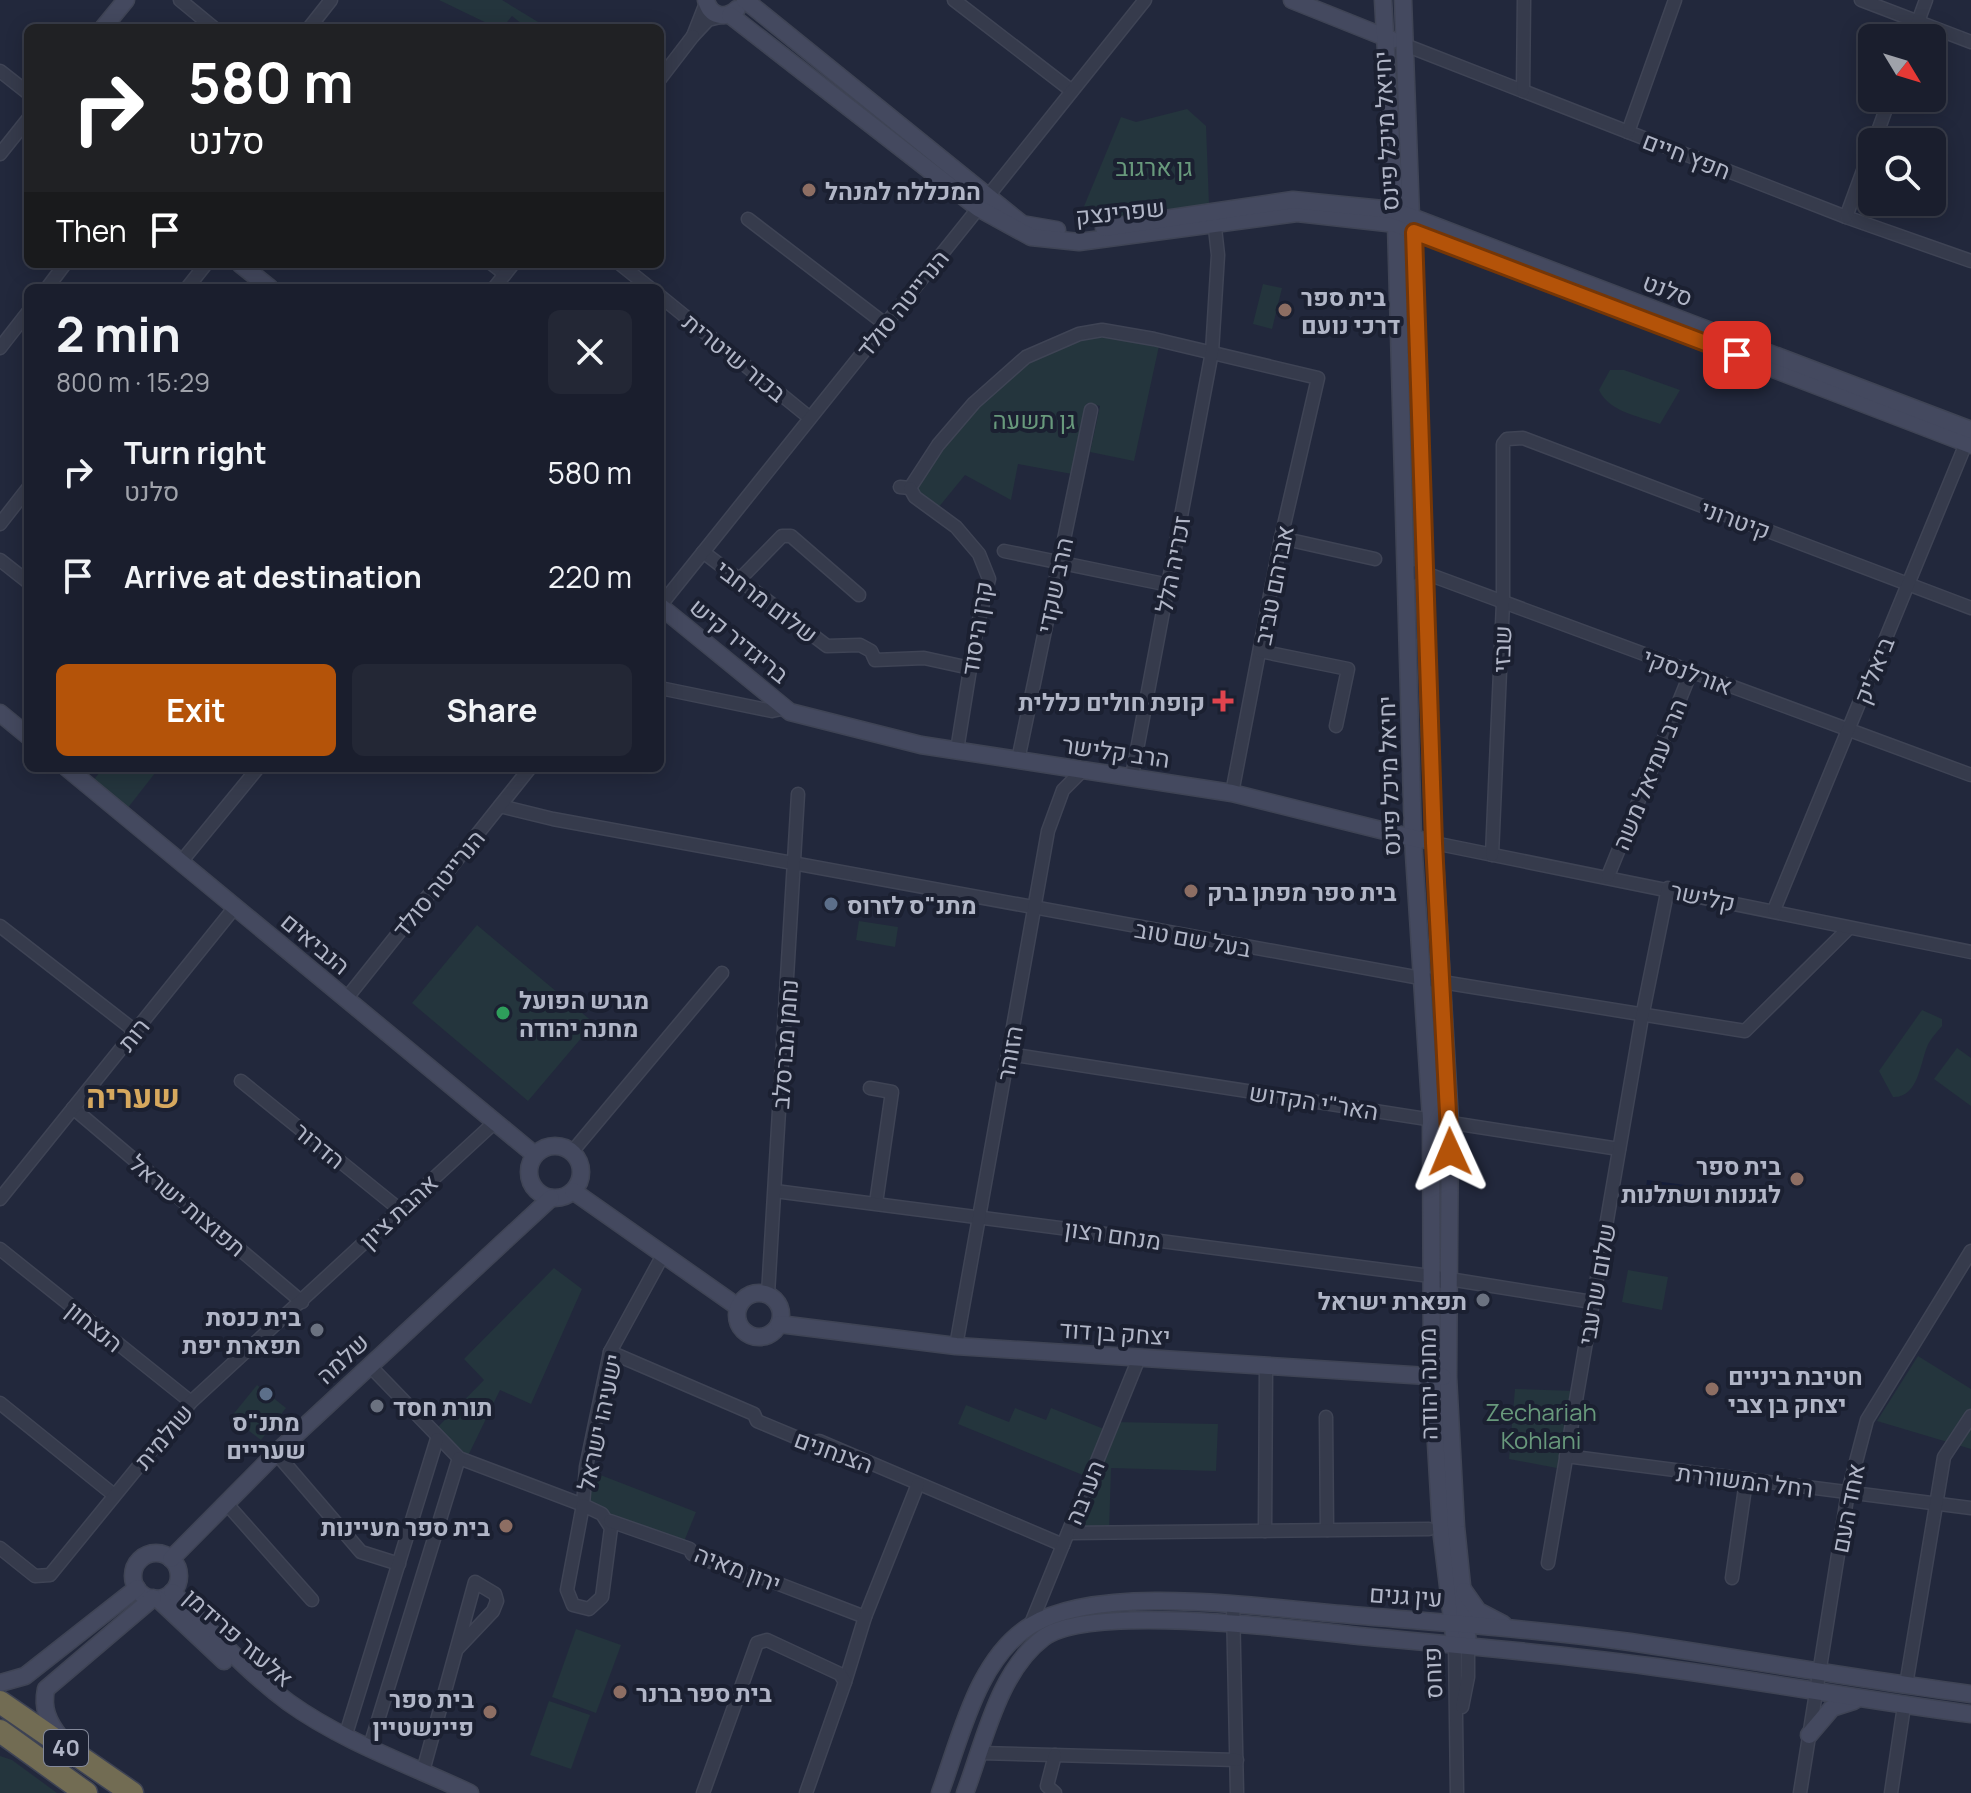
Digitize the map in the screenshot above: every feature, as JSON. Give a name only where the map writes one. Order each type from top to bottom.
[{"type":"highway","name":"40","points":[[0,1703],[132,1793]]},
{"type":"highway","name":"40","points":[[0,1731],[86,1793]]},
{"type":"highway","points":[[0,1744],[35,1756]]},
{"type":"street","points":[[106,24],[126,0]]},
{"type":"street","points":[[180,0],[209,24]]},
{"type":"street","points":[[312,24],[331,0]]},
{"type":"street","points":[[664,74],[708,20],[727,16],[743,0]]},
{"type":"street","name":"שפרינצק","points":[[743,0],[982,203]]},
{"type":"street","points":[[954,0],[1072,91]]},
{"type":"street","name":"הנרייטה סולד","points":[[664,601],[1145,0]]},
{"type":"street","points":[[1292,0],[1405,45]]},
{"type":"street","name":"יחיאל מיכל פינס","points":[[1403,0],[1414,225],[1434,843],[1450,1122]]},
{"type":"street","points":[[1523,91],[1524,0]]},
{"type":"street","points":[[1628,132],[1675,0]]},
{"type":"street","points":[[1861,0],[1971,42]]},
{"type":"street","points":[[1918,22],[1926,0]]},
{"type":"street","points":[[693,36],[706,1]]},
{"type":"street","name":"שפרינצק","points":[[706,1],[712,12],[727,16],[982,203],[1022,224],[1081,232],[1214,217],[1297,213],[1394,217]]},
{"type":"street","points":[[1360,27],[1373,21],[1384,3]]},
{"type":"street","name":"יחיאל מיכל פינס","points":[[1384,3],[1393,184],[1413,839],[1431,1119]]},
{"type":"street","name":"חפץ חיים","points":[[1405,45],[1846,217],[1971,261]]},
{"type":"street","points":[[0,71],[24,90]]},
{"type":"street","points":[[0,154],[24,124]]},
{"type":"street","points":[[1370,208],[1381,206],[1393,184]]},
{"type":"street","points":[[1846,217],[1858,185]]},
{"type":"street","name":"שפרינצק","points":[[1214,217],[1293,200],[1370,208],[1394,217]]},
{"type":"street","name":"זכריה הלל","points":[[1132,776],[1212,352],[1218,255],[1214,217]]},
{"type":"street","name":"סלנט","points":[[1394,217],[1970,437]]},
{"type":"street","points":[[748,219],[885,324]]},
{"type":"street","points":[[190,284],[203,268]]},
{"type":"street","points":[[245,268],[265,284]]},
{"type":"street","points":[[625,268],[645,284]]},
{"type":"street","name":"בכור שיטרית","points":[[664,299],[810,418]]},
{"type":"street","points":[[0,348],[24,317]]},
{"type":"street","name":"קרן היסוד","points":[[957,750],[989,579],[971,545],[956,527],[905,487],[974,403],[1026,357],[1079,334],[1102,330],[1212,352]]},
{"type":"street","name":"אברהם טביב","points":[[1212,352],[1318,378],[1281,538],[1232,793]]},
{"type":"street","name":"הרב שקדי","points":[[1018,760],[1091,410]]},
{"type":"street","name":"קיטרוני","points":[[1503,444],[1514,437],[1523,438],[1971,608]]},
{"type":"street","name":"ביאליק","points":[[1774,910],[1970,437]]},
{"type":"street","name":"שבזי","points":[[1492,855],[1503,602],[1503,444]]},
{"type":"street","points":[[0,524],[24,493]]},
{"type":"street","points":[[740,579],[782,536],[791,536],[859,595]]},
{"type":"street","points":[[1281,538],[1375,559]]},
{"type":"street","points":[[1004,551],[1169,585]]},
{"type":"street","name":"שלום מרחבי","points":[[703,552],[827,646],[860,645],[871,651],[875,660],[924,658],[970,668]]},
{"type":"street","points":[[0,560],[24,579]]},
{"type":"street","points":[[1406,577],[1416,572],[1425,573]]},
{"type":"street","name":"אורלנסקי","points":[[1425,573],[1971,775]]},
{"type":"street","name":"בריגדיר קיש","points":[[664,609],[788,710]]},
{"type":"street","points":[[1260,651],[1348,669],[1336,726]]},
{"type":"street","name":"הרב עמיאל משה","points":[[1608,876],[1691,672]]},
{"type":"street","points":[[664,689],[718,703],[772,711],[788,710]]},
{"type":"street","name":"הרב קלישר","points":[[788,710],[921,745],[1232,793],[1434,843]]},
{"type":"street","points":[[0,713],[24,733]]},
{"type":"street","name":"הזוהר","points":[[956,1346],[1054,805],[1072,777],[1082,771]]},
{"type":"street","name":"הנביאים","points":[[72,772],[535,1155]]},
{"type":"street","points":[[181,862],[255,772]]},
{"type":"street","name":"הנרייטה סולד","points":[[346,999],[527,772]]},
{"type":"street","name":"נחמן מברסלב","points":[[768,1294],[798,794]]},
{"type":"street","name":"בעל שם טוב","points":[[500,806],[553,819],[1035,910],[1642,1017],[1745,1031],[1848,929]]},
{"type":"street","name":"קלישר","points":[[1434,843],[1668,888],[1848,929],[1971,952]]},
{"type":"street","name":"שלום שרעבי","points":[[1548,1563],[1642,1017],[1668,888]]},
{"type":"street","name":"רות","points":[[0,1199],[235,907]]},
{"type":"street","points":[[0,926],[135,1031]]},
{"type":"street","points":[[572,1152],[722,973]]},
{"type":"street","name":"האר\"י הקדוש","points":[[1009,1054],[1619,1149]]},
{"type":"street","name":"הדרור","points":[[241,1081],[399,1209]]},
{"type":"street","points":[[870,1088],[892,1092],[876,1203]]},
{"type":"street","name":"תפוצות ישראל","points":[[73,1108],[302,1302]]},
{"type":"street","name":"מחנה יהודה","points":[[1431,1119],[1441,1280]]},
{"type":"street","name":"אהבת ציון","points":[[302,1302],[495,1122]]},
{"type":"street","name":"מחנה יהודה","points":[[1450,1122],[1441,1280],[1441,1529],[1461,1623]]},
{"type":"street","points":[[556,1146],[572,1152],[581,1167],[578,1184],[573,1191],[551,1198],[537,1192],[529,1179],[535,1155],[556,1146]]},
{"type":"street","points":[[573,1191],[738,1307]]},
{"type":"street","name":"מנחם רצון","points":[[775,1191],[980,1215],[1592,1302]]},
{"type":"street","name":"שלמה","points":[[171,1559],[276,1453],[551,1198]]},
{"type":"street","name":"הנצחון","points":[[0,1249],[191,1402]]},
{"type":"street","name":"אחד העם","points":[[1800,1793],[1848,1492],[1867,1420],[1971,1251]]},
{"type":"street","name":"ישעיהו ישראל","points":[[610,1521],[612,1536],[602,1597],[596,1606],[581,1608],[568,1599],[567,1590],[583,1505],[586,1467],[610,1352],[663,1255]]},
{"type":"street","points":[[753,1293],[768,1294],[781,1309],[779,1324],[765,1336],[749,1335],[738,1323],[738,1307],[753,1293]]},
{"type":"street","name":"שולמית","points":[[0,1548],[35,1576],[50,1575],[191,1402],[302,1302]]},
{"type":"street","name":"יצחק בן דוד","points":[[779,1324],[956,1346],[1440,1377]]},
{"type":"street","name":"הצנחנים","points":[[610,1352],[754,1414],[757,1421],[812,1444],[819,1441],[918,1484],[1065,1539],[1265,1531],[1429,1529]]},
{"type":"street","name":"הערבה","points":[[1030,1626],[1139,1358]]},
{"type":"street","points":[[370,1366],[437,1439],[459,1458],[370,1746]]},
{"type":"street","points":[[1265,1531],[1266,1366]]},
{"type":"street","name":"מחנה יהודה","points":[[1440,1377],[1463,1589],[1461,1623]]},
{"type":"street","points":[[0,1403],[114,1495]]},
{"type":"street","points":[[1906,1685],[1944,1457],[1971,1416]]},
{"type":"street","points":[[1326,1417],[1327,1530]]},
{"type":"street","points":[[334,1728],[399,1564],[437,1439]]},
{"type":"street","points":[[276,1453],[361,1552],[399,1564]]},
{"type":"street","name":"רחל המשוררת","points":[[1566,1456],[1971,1508]]},
{"type":"street","name":"ירון מאיה","points":[[459,1458],[583,1505],[610,1521],[690,1549],[692,1554],[749,1577],[758,1576],[865,1617]]},
{"type":"street","points":[[1732,1578],[1746,1481]]},
{"type":"street","points":[[806,1793],[865,1617],[918,1484]]},
{"type":"street","points":[[226,1503],[312,1600]]},
{"type":"street","points":[[74,1753],[49,1723],[45,1709],[46,1689],[161,1596],[179,1573],[171,1559],[151,1553],[139,1561],[133,1574],[137,1588]]},
{"type":"street","points":[[423,1771],[475,1582],[495,1594],[497,1601],[493,1611],[457,1649]]},
{"type":"street","points":[[137,1588],[161,1596]]},
{"type":"street","points":[[0,1683],[25,1676],[137,1588]]},
{"type":"street","points":[[1463,1589],[1478,1611],[1520,1629]]},
{"type":"street","name":"אלעזר פרידמן","points":[[161,1596],[290,1703],[334,1728],[470,1793]]},
{"type":"street","name":"עין גנים","points":[[940,1793],[982,1683],[1003,1649],[1030,1626],[1063,1609],[1095,1604],[1233,1605],[1520,1629],[1629,1642],[1971,1694]]},
{"type":"street","points":[[1233,1605],[1237,1793]]},
{"type":"street","name":"עין גנים","points":[[965,1793],[1002,1692],[1042,1638],[1066,1626],[1149,1621],[1234,1623],[1462,1643],[1651,1666],[1971,1714]]},
{"type":"street","name":"פוחס","points":[[1457,1793],[1461,1623]]},
{"type":"street","points":[[703,1793],[757,1643],[767,1640],[840,1674],[845,1682]]},
{"type":"street","points":[[1809,1735],[1832,1708],[1860,1699]]},
{"type":"street","points":[[1891,1793],[1904,1706]]},
{"type":"street","points":[[980,1753],[1237,1760]]},
{"type":"street","points":[[1055,1755],[1047,1786],[1055,1793]]},
{"type":"green space","points":[[439,0],[502,0],[541,24],[522,24],[512,16],[505,24],[489,24]]},
{"type":"green space","name":"גן ארגוב","points":[[1187,109],[1206,126],[1209,204],[1103,221],[1080,216],[1121,117],[1136,122]]},
{"type":"green space","points":[[1263,284],[1282,288],[1272,329],[1253,324]]},
{"type":"green space","name":"גן תשעה","points":[[1100,335],[1159,346],[1134,461],[1090,452],[1100,406],[1087,403],[1072,474],[1018,464],[1011,500],[965,475],[938,508],[915,489],[956,428],[990,391],[1053,349]]},
{"type":"green space","points":[[1610,370],[1624,370],[1680,390],[1660,424],[1625,412],[1604,397],[1599,390]]},
{"type":"green space","points":[[100,772],[156,772],[123,814],[89,786]]},
{"type":"green space","points":[[859,921],[898,927],[895,947],[856,940]]},
{"type":"green space","name":"מגרש הפועל מחנה יהודה","points":[[477,925],[594,1023],[528,1101],[412,1003]]},
{"type":"green space","points":[[1922,1010],[1942,1019],[1942,1026],[1928,1044],[1913,1086],[1901,1096],[1893,1097],[1879,1071]]},
{"type":"green space","points":[[1957,1048],[1971,1058],[1971,1106],[1934,1079]]},
{"type":"green space","points":[[554,1268],[582,1289],[531,1404],[500,1390],[465,1462],[432,1433],[484,1380],[464,1359]]},
{"type":"green space","points":[[1628,1270],[1668,1277],[1662,1310],[1622,1302]]},
{"type":"green space","points":[[1918,1356],[1971,1389],[1971,1449],[1877,1421]]},
{"type":"green space","points":[[257,1385],[286,1408],[261,1440],[231,1417]]},
{"type":"green space","name":"Zechariah Kohlani","points":[[1515,1389],[1575,1391],[1562,1469],[1509,1459]]},
{"type":"green space","points":[[966,1405],[1009,1422],[1015,1408],[1046,1420],[1051,1408],[1109,1431],[1113,1422],[1218,1424],[1216,1471],[1111,1468],[1109,1532],[1068,1533],[1090,1478],[958,1424]]},
{"type":"green space","points":[[585,1469],[696,1512],[685,1539],[690,1549],[610,1521],[582,1495]]},
{"type":"green space","points":[[576,1629],[621,1645],[596,1713],[552,1697]]},
{"type":"green space","points":[[549,1701],[590,1715],[571,1769],[530,1755]]},
{"type":"green space","points":[[0,1756],[12,1760],[57,1793],[0,1793]]},
{"type":"water","points":[[1647,1180],[1685,1185],[1683,1202],[1645,1196]]},
{"type":"place","name":"המכללה למנהל","points":[[809,190]]},
{"type":"place","name":"בית ספר דרכי נועם","points":[[1285,310]]},
{"type":"place","name":"קופת חולים כללית","points":[[1223,701]]},
{"type":"place","name":"בית ספר מפתן ברק","points":[[1191,891]]},
{"type":"place","name":"מתנ\"ס לזרוס","points":[[831,904]]},
{"type":"place","name":"מגרש הפועל מחנה יהודה","points":[[503,1013]]},
{"type":"place","name":"בית ספר לגננות ושתלנות","points":[[1797,1179]]},
{"type":"place","name":"תפארת ישראל","points":[[1483,1300]]},
{"type":"place","name":"בית כנסת תפארת יפת","points":[[317,1330]]},
{"type":"place","name":"חטיבת ביניים יצחק בן צבי","points":[[1712,1389]]},
{"type":"place","name":"מתנ\"ס שעריים","points":[[266,1394]]},
{"type":"place","name":"תורת חסד","points":[[377,1406]]},
{"type":"place","name":"בית ספר מעיינות","points":[[506,1526]]},
{"type":"place","name":"בית ספר ברנר","points":[[620,1692]]},
{"type":"place","name":"בית ספר פיינשטיין","points":[[490,1712]]},
{"type":"district","name":"שעריה","points":[[133,1096]]},
{"type":"route","points":[[1450,1152],[1434,843],[1414,232],[1737,355]]}]
